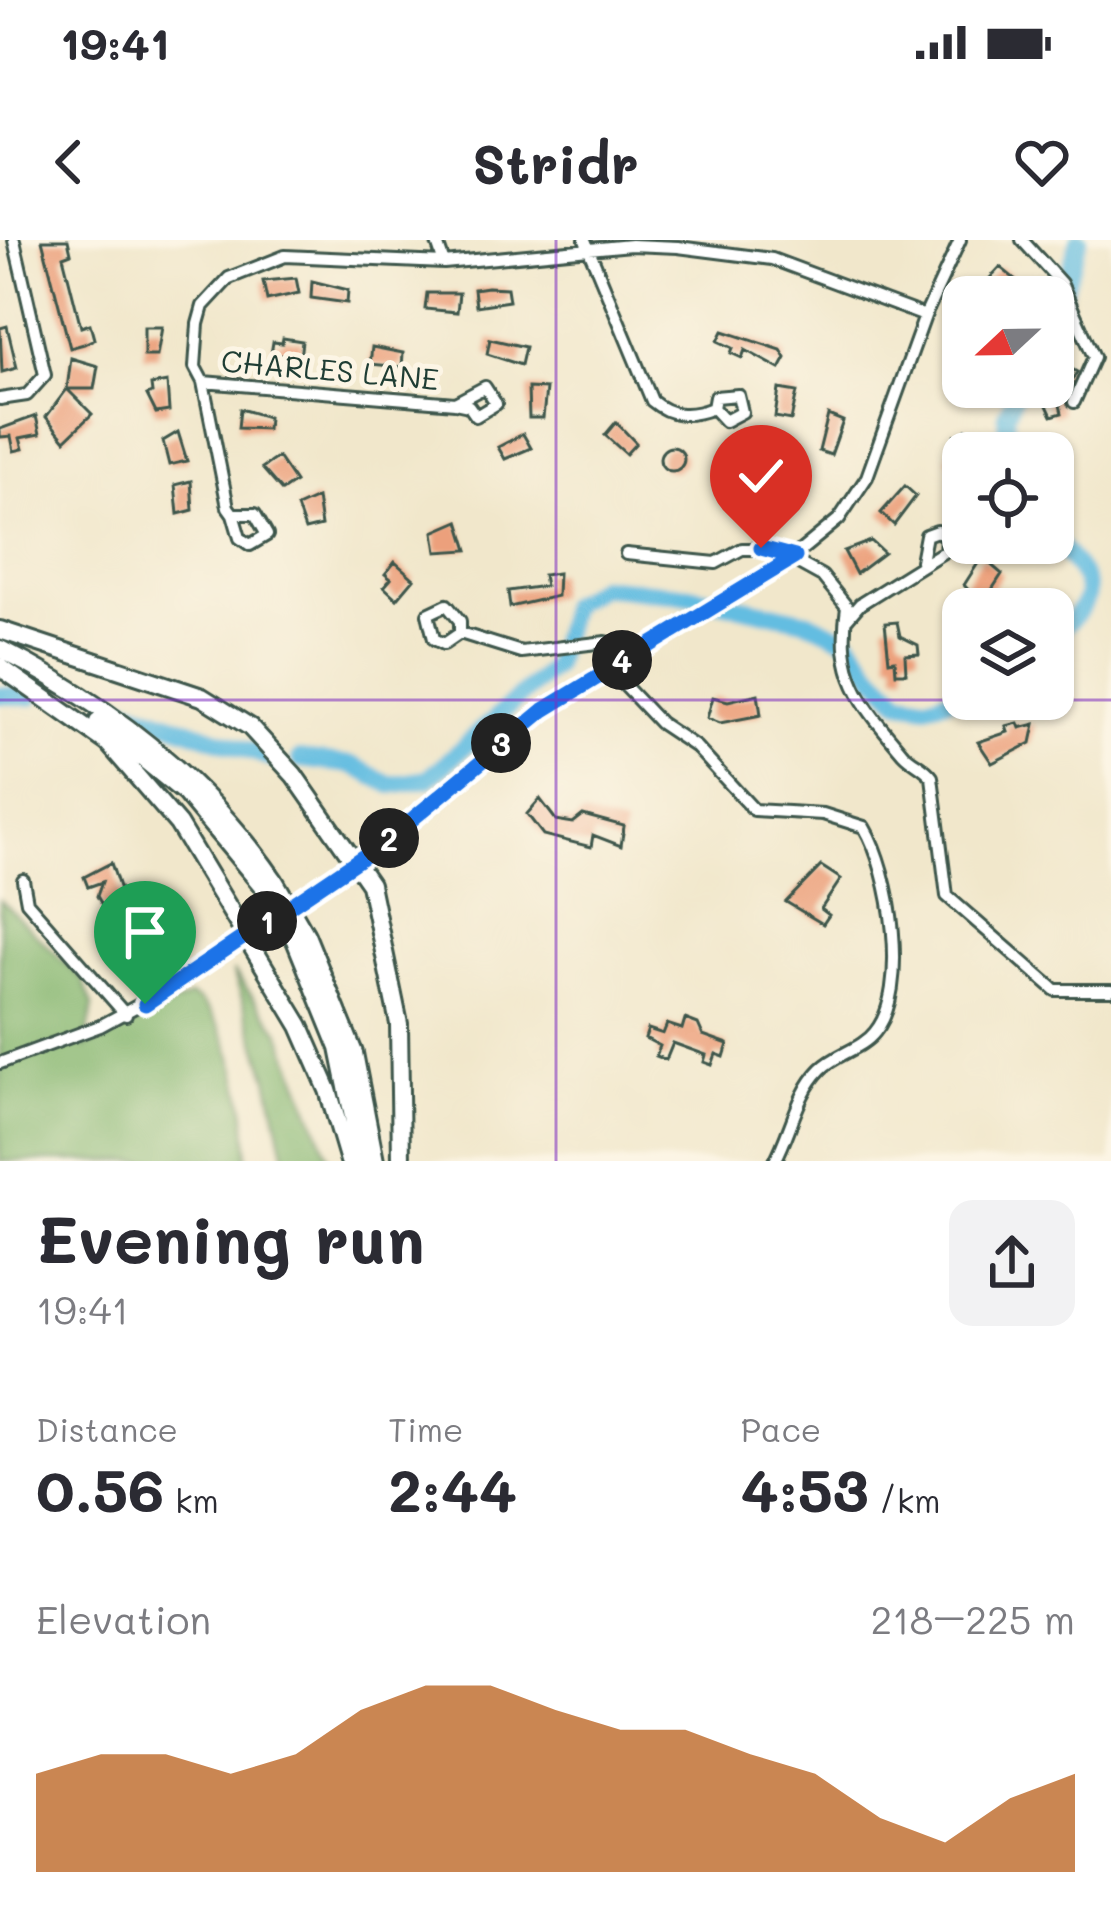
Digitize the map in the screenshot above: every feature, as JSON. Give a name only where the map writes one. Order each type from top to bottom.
[{"type":"highway","points":[[0,630],[181,687],[257,734],[304,789],[368,879],[395,992],[402,1059],[401,1161]]},
{"type":"highway","points":[[0,649],[135,734],[202,793],[269,884],[301,938],[355,1053],[375,1161]]},
{"type":"highway","points":[[0,665],[88,715],[185,793],[269,884]]},
{"type":"highway","points":[[0,665],[117,752],[164,805],[312,1051],[349,1161]]},
{"type":"highway","points":[[301,938],[340,1048],[362,1161]]},
{"type":"street","points":[[0,399],[27,395],[45,375],[14,240]]},
{"type":"street","points":[[279,240],[285,256]]},
{"type":"street","points":[[436,240],[444,263]]},
{"type":"street","points":[[0,1063],[126,1015],[357,860],[544,710],[795,557],[854,500],[889,427],[925,316],[960,240]]},
{"type":"street","points":[[1022,240],[1061,283],[1094,357],[1075,402]]},
{"type":"street","points":[[586,244],[652,400],[663,410],[687,415],[713,408]]},
{"type":"street","points":[[233,514],[193,355],[203,306],[244,268],[285,256],[444,263],[586,244],[678,247],[772,259],[925,316]]},
{"type":"street","name":"CHARLES LANE","points":[[202,382],[454,403]]},
{"type":"street","points":[[626,554],[716,563],[742,549],[761,548],[795,557],[840,595],[847,607],[842,647],[845,672],[905,756],[929,770],[944,890],[953,904],[1055,990],[1111,990]]},
{"type":"street","points":[[844,622],[860,604],[921,561]]},
{"type":"street","points":[[460,632],[520,652],[605,642],[634,653]]},
{"type":"street","points":[[608,668],[660,723],[696,747],[754,810],[823,814],[864,827],[880,853],[893,952],[893,1004],[873,1036],[822,1069],[802,1096],[775,1161]]},
{"type":"street","points":[[23,880],[27,902],[126,1015]]},
{"type":"green space","points":[[0,900],[83,980],[93,1006],[85,1047],[191,996],[206,1008],[236,1070],[247,1161],[0,1161]]},
{"type":"green space","points":[[233,971],[280,1032],[330,1161],[286,1161],[268,1078]]},
{"type":"building","points":[[42,240],[68,240],[71,253],[63,256],[81,327],[90,324],[94,339],[84,344],[70,348]]},
{"type":"building","points":[[296,278],[299,293],[267,300],[263,281]]},
{"type":"building","points":[[312,281],[348,290],[347,303],[311,298]]},
{"type":"building","points":[[507,288],[509,301],[476,306],[474,289]]},
{"type":"building","points":[[427,293],[459,293],[457,312],[425,309]]},
{"type":"building","points":[[7,326],[17,368],[2,372],[0,328]]},
{"type":"building","points":[[144,327],[162,327],[157,356],[144,356]]},
{"type":"building","points":[[723,331],[781,350],[786,358],[780,369],[745,350],[742,358],[718,341]]},
{"type":"building","points":[[283,338],[302,341],[300,358],[271,354],[273,342],[282,343]]},
{"type":"building","points":[[490,339],[525,347],[521,365],[487,354]]},
{"type":"building","points":[[372,347],[403,353],[402,367],[370,364]]},
{"type":"building","points":[[71,358],[98,366],[94,389],[67,389]]},
{"type":"building","points":[[167,382],[169,411],[156,413],[147,395],[152,393],[151,385]]},
{"type":"building","points":[[528,388],[546,389],[543,418],[529,418]]},
{"type":"building","points":[[67,389],[92,414],[65,440],[46,417]]},
{"type":"building","points":[[779,389],[797,392],[791,420],[775,417]]},
{"type":"building","points":[[240,409],[268,417],[267,429],[238,428]]},
{"type":"building","points":[[828,415],[843,421],[831,455],[819,451]]},
{"type":"building","points":[[36,416],[40,434],[20,438],[23,449],[14,451],[11,436],[0,437],[0,429]]},
{"type":"building","points":[[616,422],[636,443],[626,454],[605,435]]},
{"type":"building","points":[[178,432],[187,461],[169,465],[163,441]]},
{"type":"building","points":[[523,434],[531,448],[505,459],[498,447]]},
{"type":"building","points":[[667,447],[677,447],[684,459],[677,471],[667,471],[660,464],[660,454]]},
{"type":"building","points":[[278,457],[295,482],[282,491],[262,468]]},
{"type":"building","points":[[191,481],[193,510],[178,514],[175,485]]},
{"type":"building","points":[[905,486],[916,496],[894,525],[881,513]]},
{"type":"building","points":[[317,498],[321,526],[305,530],[297,507]]},
{"type":"building","points":[[459,521],[468,550],[437,552],[434,532]]},
{"type":"building","points":[[871,541],[884,553],[856,574],[844,551]]},
{"type":"building","points":[[395,562],[414,579],[397,599],[384,587],[391,579],[385,574]]},
{"type":"building","points":[[978,564],[990,564],[1002,574],[993,588],[964,585]]},
{"type":"building","points":[[558,573],[557,596],[510,607],[508,591],[545,586],[543,575]]},
{"type":"building","points":[[897,622],[900,636],[918,645],[919,654],[905,655],[906,673],[896,673],[895,660],[889,661],[885,623]]},
{"type":"building","points":[[758,694],[761,715],[720,723],[707,718],[713,697],[728,701]]},
{"type":"building","points":[[1018,723],[1020,728],[1035,724],[1031,743],[992,763],[978,742],[1008,732],[1006,726]]},
{"type":"building","points":[[540,799],[556,820],[573,823],[583,815],[624,826],[621,846],[593,835],[591,847],[543,835],[527,814]]},
{"type":"building","points":[[111,863],[130,920],[114,926],[97,896],[102,882],[88,887],[84,877]]},
{"type":"building","points":[[821,866],[841,879],[821,909],[829,915],[823,924],[786,902]]},
{"type":"building","points":[[685,1019],[698,1024],[703,1035],[728,1044],[724,1057],[716,1054],[712,1065],[704,1062],[706,1055],[673,1043],[666,1060],[656,1056],[660,1046],[645,1038],[648,1029],[663,1034],[667,1024],[682,1029]]},
{"type":"waterway","points":[[1068,276],[1079,240]]},
{"type":"waterway","points":[[1007,432],[1009,408]]},
{"type":"waterway","points":[[1073,564],[1086,586],[1082,607],[1074,616]]},
{"type":"waterway","points":[[300,759],[352,765],[391,785],[428,779],[554,666],[570,604],[600,586],[690,595],[808,621],[850,641],[875,676],[901,701],[927,705],[942,700]]},
{"type":"waterway","points":[[0,695],[31,697]]},
{"type":"waterway","points":[[110,702],[273,759]]},
{"type":"route","points":[[145,1004],[386,841],[544,710],[795,557],[761,548]]}]
